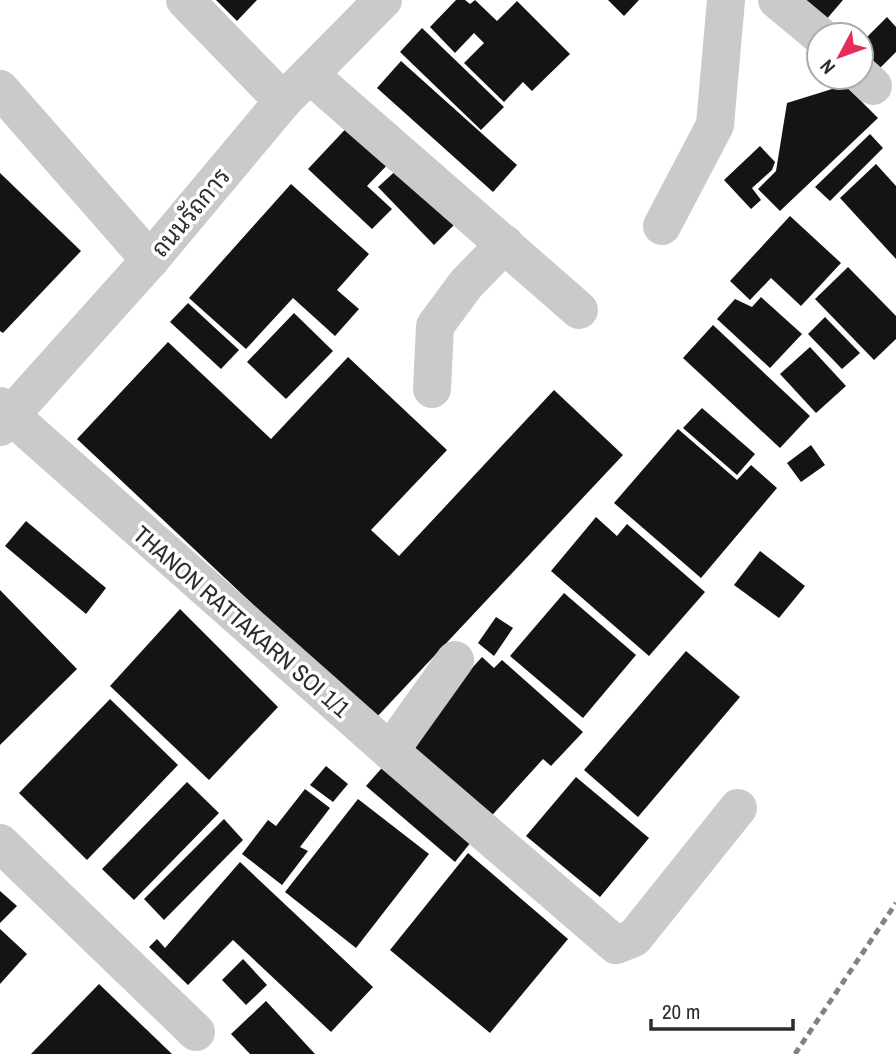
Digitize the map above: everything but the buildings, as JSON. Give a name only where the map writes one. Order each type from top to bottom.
[{"type":"street","points":[[185,0],[282,102]]},
{"type":"street","name":"ถนนรัถการ","points":[[3,416],[150,260],[282,102],[383,0]]},
{"type":"street","points":[[662,226],[715,125],[726,0]]},
{"type":"street","points":[[777,0],[805,23]]},
{"type":"street","points":[[310,75],[579,310]]},
{"type":"street","points":[[0,89],[150,260]]},
{"type":"street","points":[[432,389],[435,326],[466,284],[505,244]]},
{"type":"street","name":"THANON RATTAKARN SOI 1/1","points":[[3,416],[616,946],[634,938],[738,808]]},
{"type":"street","points":[[390,751],[456,660]]},
{"type":"street","points":[[0,843],[196,1032]]},
{"type":"railway","points":[[795,1054],[896,903]]}]
